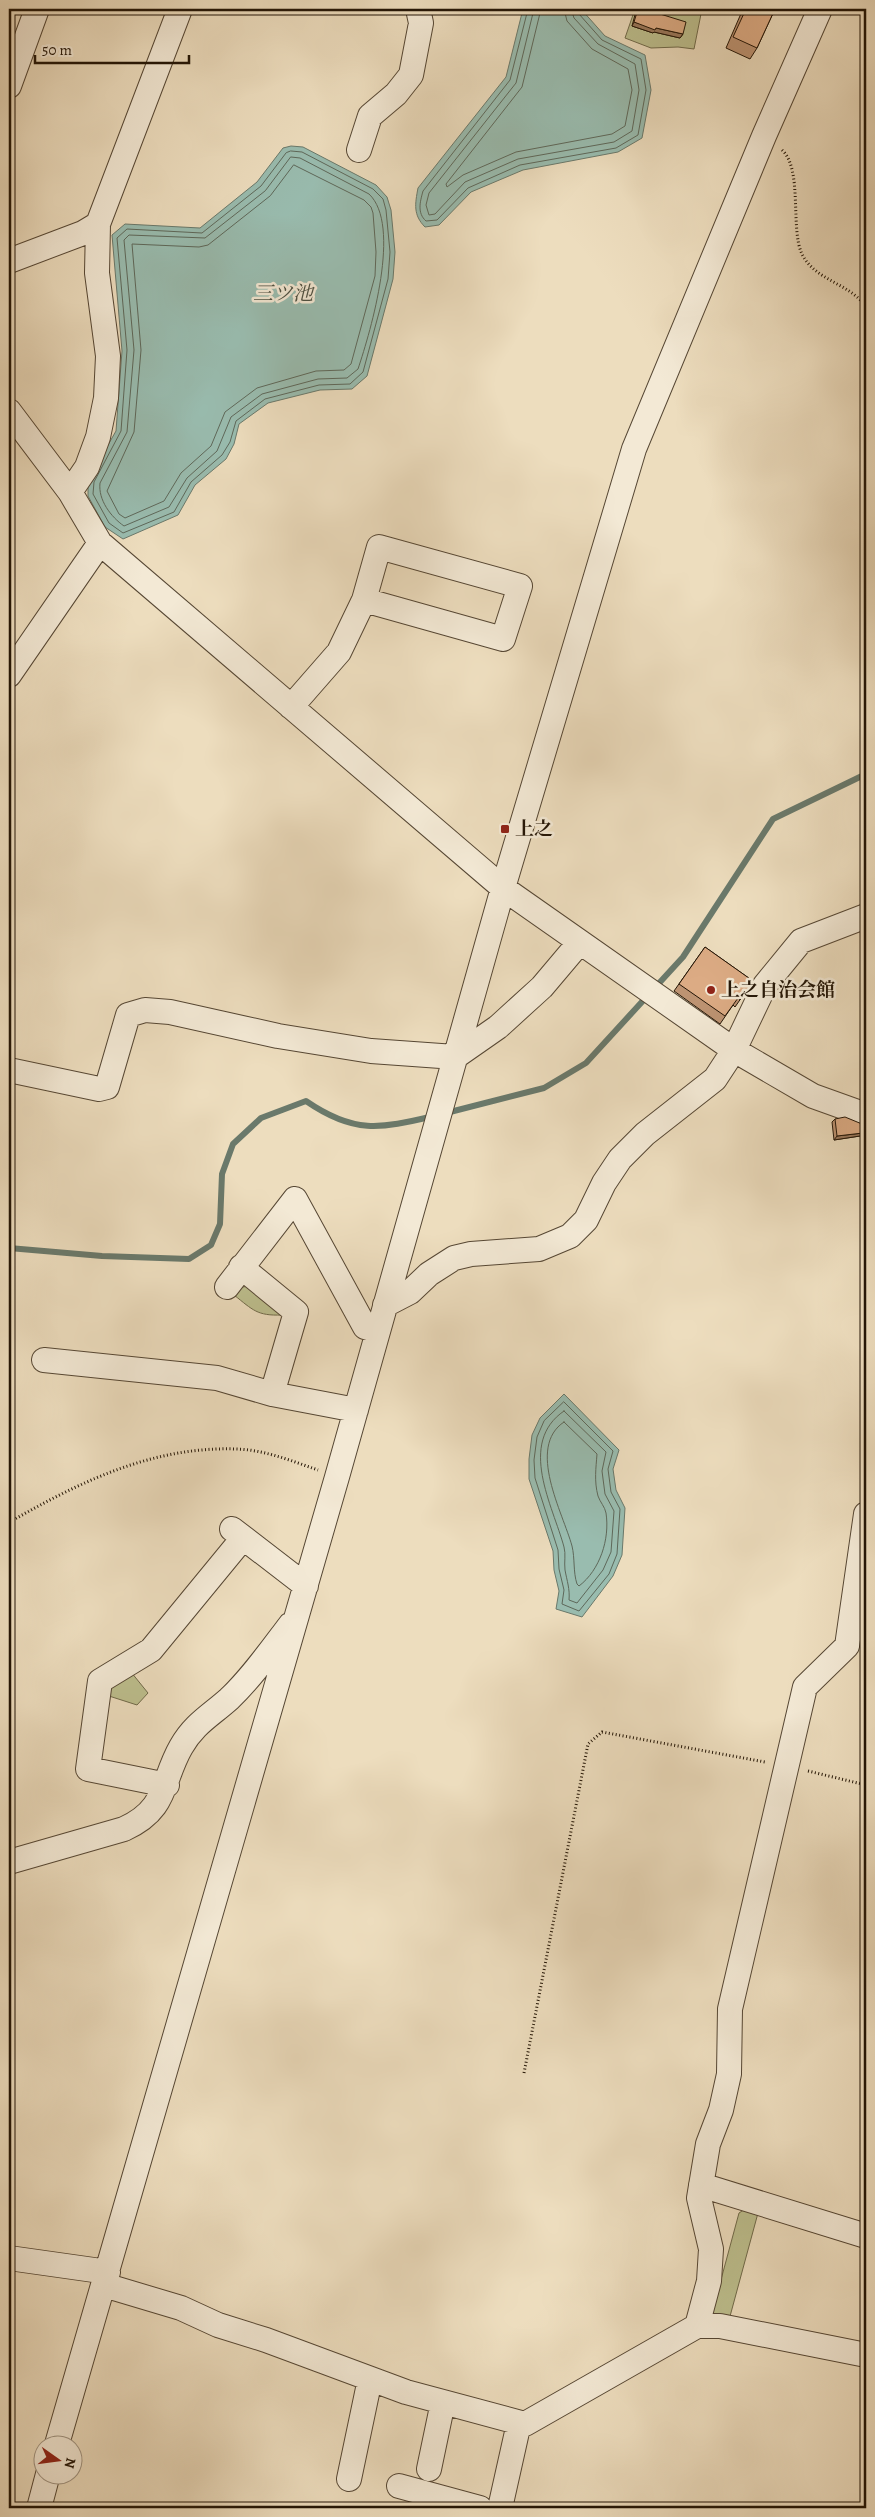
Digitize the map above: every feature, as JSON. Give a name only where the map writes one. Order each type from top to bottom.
[{"type":"street","points":[[9,86],[37,9]]},
{"type":"street","points":[[70,492],[87,467],[98,437],[106,398],[108,356],[97,273],[98,224],[180,9]]},
{"type":"street","points":[[359,150],[370,116],[396,94],[410,74],[421,23],[418,9]]},
{"type":"street","points":[[60,2434],[298,1616],[503,888],[634,449],[764,136],[820,9]]},
{"type":"street","points":[[9,261],[83,233],[98,224]]},
{"type":"street","points":[[9,410],[70,492],[100,543],[503,888],[734,1050],[813,1096],[866,1115]]},
{"type":"street","points":[[9,675],[100,543]]},
{"type":"street","points":[[292,707],[339,652],[364,600],[379,547],[520,586],[503,639],[364,600]]},
{"type":"street","points":[[385,1305],[410,1292],[429,1274],[454,1258],[471,1254],[539,1250],[570,1236],[586,1220],[604,1183],[620,1159],[645,1134],[715,1078],[734,1050],[766,985],[801,941],[817,934],[855,923],[866,916]]},
{"type":"street","points":[[9,1070],[98,1090],[106,1087],[128,1015],[145,1010],[170,1012],[278,1036],[371,1051],[455,1057],[498,1027],[542,987],[580,942]]},
{"type":"street","points":[[226,1287],[295,1199],[365,1327],[378,1331]]},
{"type":"street","points":[[241,1267],[296,1312],[272,1394]]},
{"type":"street","points":[[44,1360],[217,1378],[272,1394],[356,1410]]},
{"type":"street","points":[[697,2326],[709,2282],[711,2249],[699,2198],[708,2144],[721,2110],[729,2074],[730,2009],[805,1687],[847,1646],[866,1514]]},
{"type":"street","points":[[166,1785],[88,1769],[100,1681],[151,1650],[237,1533],[306,1586]]},
{"type":"street","points":[[9,1862],[136,1824],[151,1810],[166,1785],[180,1749],[196,1724],[229,1699],[298,1616]]},
{"type":"street","points":[[701,2185],[866,2236]]},
{"type":"street","points":[[9,2258],[106,2278],[218,2325],[266,2340],[406,2392],[525,2424],[697,2326],[720,2326],[866,2355]]},
{"type":"street","points":[[349,2479],[370,2378]]},
{"type":"street","points":[[429,2469],[443,2402]]},
{"type":"street","points":[[500,2508],[519,2423]]},
{"type":"street","points":[[39,2508],[45,2484]]},
{"type":"street","points":[[399,2486],[480,2508]]},
{"type":"path","points":[[764,136],[784,152],[790,164],[797,207],[798,238],[802,254],[813,270],[860,298],[866,307]]},
{"type":"path","points":[[9,1520],[15,1519],[48,1500],[122,1466],[178,1452],[237,1449],[273,1454],[337,1476]]},
{"type":"path","points":[[524,2073],[588,1744],[602,1732],[788,1766],[866,1785]]},
{"type":"green space","points":[[635,9],[702,9],[694,49],[678,47],[651,48],[625,38]]},
{"type":"green space","points":[[250,1286],[282,1315],[256,1311],[234,1295],[242,1287]]},
{"type":"green space","points":[[131,1672],[148,1693],[137,1705],[109,1696],[112,1684]]},
{"type":"green space","points":[[745,2209],[758,2213],[729,2320],[717,2319],[712,2313],[739,2213]]},
{"type":"water","points":[[523,9],[581,9],[605,36],[645,55],[651,90],[642,138],[618,152],[523,170],[471,192],[439,225],[425,227],[418,218],[416,209],[418,188],[506,77]]},
{"type":"water","name":"三ツ池","points":[[291,146],[303,147],[376,185],[387,197],[391,210],[395,252],[393,279],[367,376],[352,389],[320,390],[268,403],[239,424],[234,444],[226,459],[195,485],[178,515],[123,539],[105,527],[88,496],[88,480],[116,431],[122,351],[112,235],[125,224],[200,228],[257,182],[283,148]]},
{"type":"water","points":[[564,1394],[619,1450],[613,1469],[616,1490],[625,1508],[622,1555],[613,1576],[582,1617],[556,1609],[559,1591],[554,1570],[553,1551],[529,1479],[532,1435],[540,1418]]},
{"type":"building","points":[[638,9],[644,9],[686,22],[683,34],[656,28],[655,30],[634,22]]},
{"type":"building","points":[[746,9],[775,9],[757,48],[733,37]]},
{"type":"building","name":"上之自治会館","points":[[705,947],[753,981],[740,1000],[738,998],[725,1016],[679,984]]},
{"type":"building","points":[[845,1117],[862,1124],[863,1133],[837,1136],[835,1119]]},
{"type":"waterway","points":[[446,1113],[544,1088],[586,1063],[683,957],[773,819],[866,774]]},
{"type":"waterway","points":[[9,1248],[102,1256],[189,1259],[211,1245],[220,1224],[222,1174],[233,1144],[261,1118],[306,1101],[323,1112],[339,1119],[367,1126],[398,1124],[434,1116]]},
{"type":"place","name":"上之","points":[[505,829]]},
{"type":"place","name":"上之自治会館","points":[[711,990]]}]
